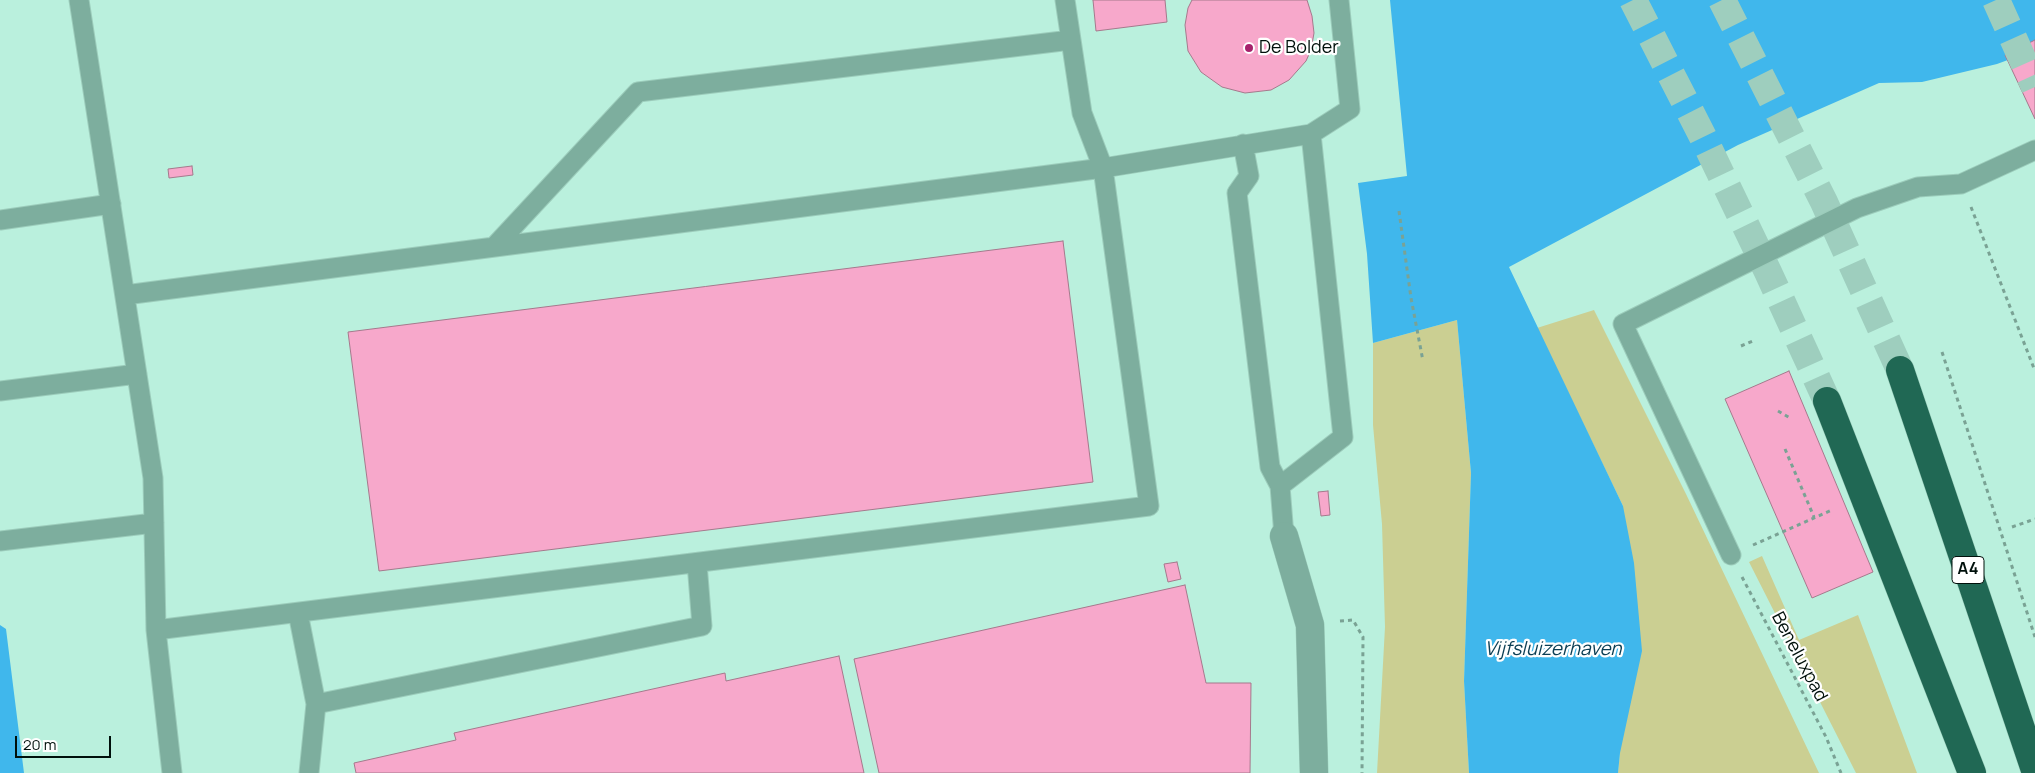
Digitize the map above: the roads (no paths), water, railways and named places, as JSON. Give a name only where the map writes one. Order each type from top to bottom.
[{"type":"highway","name":"A4","points":[[1900,370],[2035,770]]},
{"type":"highway","points":[[1827,402],[1972,773]]},
{"type":"street","points":[[1284,536],[1310,625],[1314,773]]},
{"type":"lane","points":[[79,0],[152,478],[156,630],[172,773]]},
{"type":"lane","points":[[156,630],[1150,506],[1103,168],[1082,113],[1066,0]]},
{"type":"lane","points":[[124,295],[1103,168],[1311,134],[1350,109],[1339,0]]},
{"type":"lane","points":[[494,247],[638,92],[1071,40]]},
{"type":"lane","points":[[1280,486],[1343,437],[1311,134]]},
{"type":"lane","points":[[1243,144],[1248,176],[1237,193],[1270,468],[1280,486],[1284,536]]},
{"type":"lane","points":[[1731,555],[1623,324],[1857,208],[1918,188],[1961,184],[2035,150]]},
{"type":"lane","points":[[0,220],[111,204]]},
{"type":"lane","points":[[0,391],[137,374]]},
{"type":"lane","points":[[0,541],[154,523]]},
{"type":"lane","points":[[316,704],[702,626],[697,563]]},
{"type":"lane","points":[[298,613],[316,704],[310,773]]},
{"type":"water","name":"Vijfsluizerhaven","points":[[1390,0],[2035,0],[2035,50],[1997,64],[1922,82],[1879,83],[1738,145],[1509,267],[1623,506],[1634,563],[1642,651],[1620,753],[1618,773],[1469,773],[1464,681],[1471,473],[1457,320],[1373,343],[1367,254],[1358,183],[1407,176]]},
{"type":"water","points":[[0,625],[6,629],[24,773],[0,773]]},
{"type":"tunnel","points":[[1633,0],[1703,137],[1827,401]]},
{"type":"tunnel","points":[[1722,0],[1824,202],[1900,370]]},
{"type":"tunnel","points":[[1996,0],[2035,87]]},
{"type":"place","name":"De Bolder","points":[[1249,48]]}]
